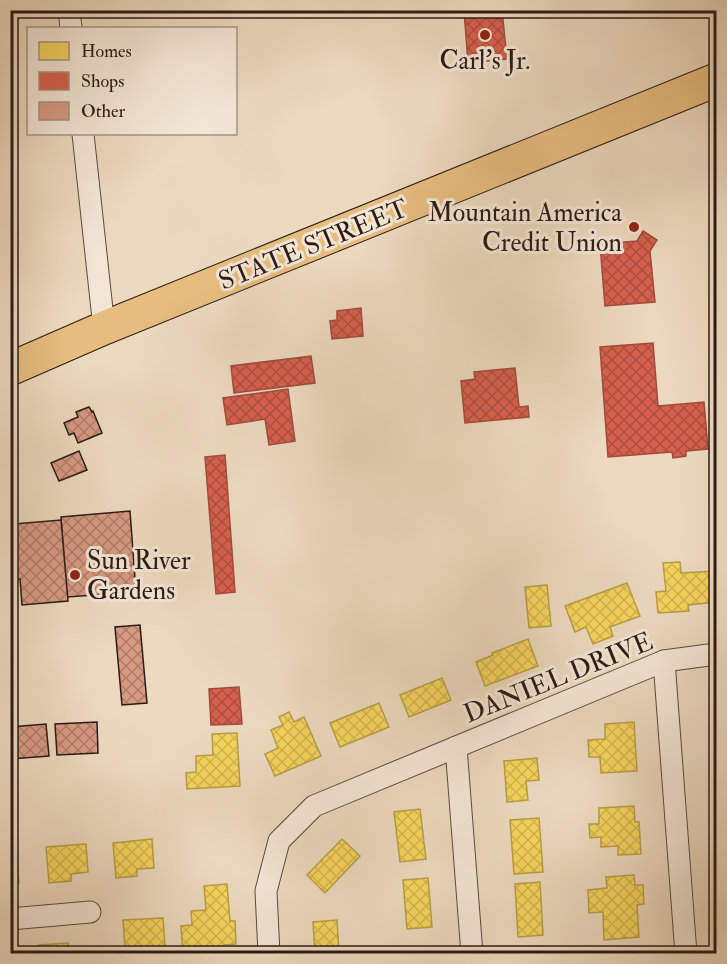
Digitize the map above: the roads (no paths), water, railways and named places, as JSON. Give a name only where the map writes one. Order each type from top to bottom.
[{"type":"main road","name":"STATE STREET","points":[[10,369],[104,328],[716,88]]},
{"type":"street","points":[[69,10],[71,27]]},
{"type":"street","points":[[83,135],[104,328]]},
{"type":"street","name":"DANIEL DRIVE","points":[[269,954],[266,891],[279,841],[314,806],[664,661],[717,654]]},
{"type":"street","points":[[664,661],[686,954]]},
{"type":"street","points":[[456,747],[472,954]]},
{"type":"street","points":[[10,919],[90,912]]},
{"type":"place","name":"Carl's Jr.","points":[[485,35]]},
{"type":"place","name":"Mountain America Credit Union","points":[[634,227]]},
{"type":"place","name":"Sun River Gardens","points":[[75,575]]}]
